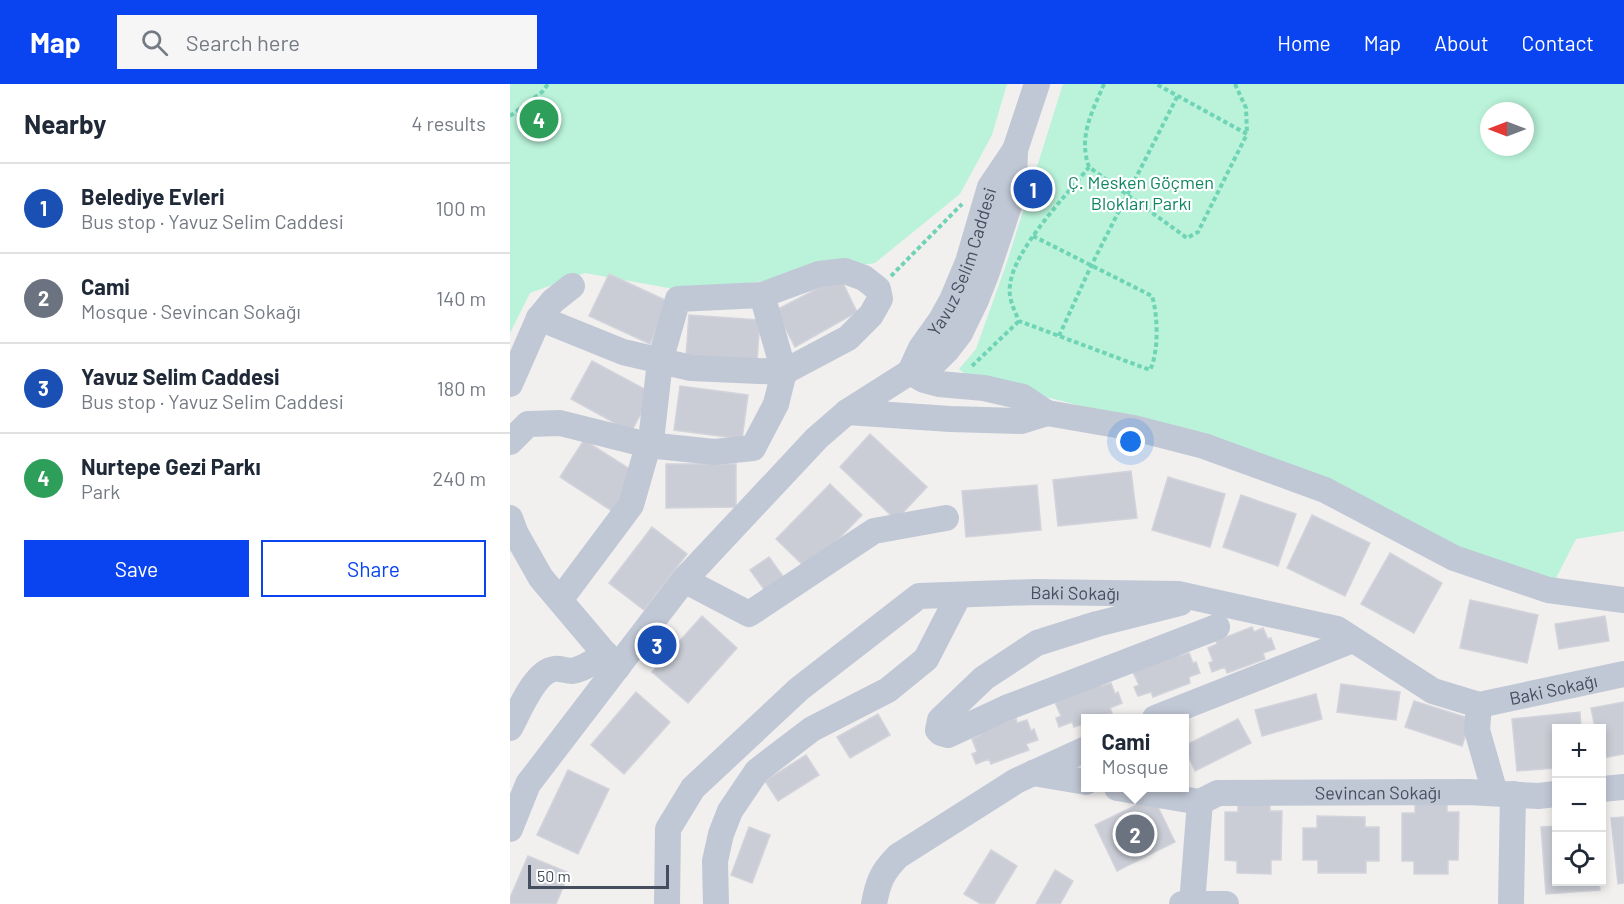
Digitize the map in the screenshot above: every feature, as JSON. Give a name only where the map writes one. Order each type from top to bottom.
[{"type":"street","name":"Yavuz Selim Caddesi","points":[[910,372],[921,348],[952,300],[968,262],[990,187],[1015,150],[1037,84]]},
{"type":"street","name":"Yavuz Selim Caddesi","points":[[510,829],[528,784],[612,661],[684,580],[817,438],[847,412],[910,372],[935,362],[960,333],[987,272],[1014,191],[1015,150]]},
{"type":"street","points":[[539,318],[623,352],[660,361],[691,368],[784,372],[848,338],[871,315],[880,299],[878,289],[864,278],[845,271],[819,274],[762,295],[678,299],[660,361],[652,432],[632,504],[560,600]]},
{"type":"street","points":[[510,384],[539,318],[553,300],[572,286]]},
{"type":"street","points":[[510,442],[528,424],[560,423],[648,445],[714,452],[753,448],[776,404],[784,372],[762,295]]},
{"type":"street","points":[[947,350],[950,370],[955,376],[984,388]]},
{"type":"street","points":[[910,372],[924,380],[939,384],[984,388],[1023,397],[1047,413],[1134,428],[1204,446],[1325,490],[1454,558],[1548,590],[1624,600]]},
{"type":"street","points":[[910,372],[911,381],[918,394],[929,406],[950,419]]},
{"type":"street","points":[[847,412],[1021,421],[1047,413]]},
{"type":"street","points":[[684,580],[749,614],[873,531],[946,518]]},
{"type":"street","points":[[510,728],[536,681],[546,673],[553,669],[579,670],[612,661],[541,578],[512,529]]},
{"type":"street","name":"Baki Sokağı","points":[[667,904],[668,829],[693,788],[799,689],[919,596],[1035,592],[1178,594],[1200,598],[1337,629],[1433,691],[1479,705],[1624,674]]},
{"type":"street","points":[[716,904],[715,861],[721,834],[730,811],[757,771],[812,729],[888,690],[926,659],[959,595]]},
{"type":"street","points":[[1200,598],[1097,624],[1036,643],[984,678],[940,720],[938,730],[941,734],[948,735],[1006,708],[1217,627]]},
{"type":"street","points":[[1165,714],[1353,640]]},
{"type":"street","points":[[1479,705],[1477,730],[1504,794],[1511,904]]},
{"type":"street","points":[[874,904],[877,887],[885,870],[898,856],[1016,781],[1081,751]]},
{"type":"street","points":[[1033,773],[1081,781]]},
{"type":"street","points":[[1606,788],[1624,786]]},
{"type":"street","points":[[1141,792],[1200,802],[1189,904],[1226,904]]},
{"type":"street","name":"Sevincan Sokağı","points":[[1200,802],[1218,793],[1552,795]]},
{"type":"path","points":[[510,116],[536,97],[548,84]]},
{"type":"path","points":[[1104,84],[1089,118],[1085,135],[1085,156],[1089,167],[1187,238],[1198,232],[1247,134],[1246,108],[1235,84]]},
{"type":"path","points":[[1156,84],[1247,134]]},
{"type":"path","points":[[1059,336],[1091,266],[1178,95]]},
{"type":"path","points":[[1033,236],[1152,296],[1157,316],[1154,363],[1150,370],[1019,321],[1010,301],[1010,284],[1017,264],[1033,236],[1089,167]]},
{"type":"path","points":[[878,289],[973,194],[987,198]]},
{"type":"path","points":[[955,376],[975,364],[1019,321]]},
{"type":"green space","points":[[510,84],[1007,84],[992,135],[960,194],[875,263],[685,291],[585,273],[530,293],[510,333]]},
{"type":"green space","name":"Ç. Mesken Göçmen Blokları Parkı","points":[[1063,84],[1624,84],[1624,531],[1576,539],[1553,584],[1439,559],[1323,477],[1089,408],[969,377],[959,369],[976,349],[1007,262]]},
{"type":"building","points":[[609,274],[667,301],[650,344],[589,316]]},
{"type":"building","points":[[840,277],[857,312],[795,347],[776,310]]},
{"type":"building","points":[[689,315],[760,320],[757,361],[686,356]]},
{"type":"building","points":[[592,361],[652,393],[631,432],[571,399]]},
{"type":"building","points":[[680,386],[748,395],[742,439],[674,430]]},
{"type":"building","points":[[870,434],[927,487],[896,520],[840,467]]},
{"type":"building","points":[[584,440],[636,473],[612,511],[560,477]]},
{"type":"building","points":[[666,464],[736,464],[736,507],[666,508]]},
{"type":"building","points":[[1131,471],[1137,518],[1058,526],[1053,480]]},
{"type":"building","points":[[1168,477],[1225,494],[1210,547],[1152,530]]},
{"type":"building","points":[[830,484],[862,515],[808,570],[776,539]]},
{"type":"building","points":[[1037,485],[1041,530],[966,537],[962,491]]},
{"type":"building","points":[[1241,495],[1296,514],[1278,566],[1223,547]]},
{"type":"building","points":[[1312,515],[1370,543],[1345,596],[1287,568]]},
{"type":"building","points":[[652,527],[687,554],[644,610],[609,583]]},
{"type":"building","points":[[1390,553],[1442,583],[1414,633],[1361,604]]},
{"type":"building","points":[[769,557],[785,579],[766,592],[750,570]]},
{"type":"building","points":[[1470,600],[1538,615],[1527,663],[1460,648]]},
{"type":"building","points":[[702,616],[737,648],[688,703],[652,672]]},
{"type":"building","points":[[1605,616],[1609,641],[1559,649],[1555,624]]},
{"type":"building","points":[[1252,627],[1254,632],[1263,628],[1268,639],[1271,638],[1275,649],[1263,653],[1265,659],[1227,673],[1225,667],[1212,672],[1209,663],[1213,661],[1208,648],[1217,644],[1216,641]]},
{"type":"building","points":[[1177,651],[1179,656],[1189,653],[1200,673],[1189,677],[1190,683],[1153,697],[1151,692],[1138,696],[1134,687],[1139,685],[1133,672]]},
{"type":"building","points":[[1099,681],[1101,686],[1111,683],[1122,703],[1110,708],[1112,713],[1081,714],[1081,725],[1074,727],[1072,722],[1059,727],[1056,718],[1061,716],[1055,702]]},
{"type":"building","points":[[1341,684],[1400,692],[1396,720],[1337,712]]},
{"type":"building","points":[[636,692],[670,722],[624,774],[591,745]]},
{"type":"building","points":[[1316,694],[1322,719],[1262,736],[1255,710]]},
{"type":"building","points":[[1414,701],[1471,719],[1462,746],[1405,727]]},
{"type":"building","points":[[1624,702],[1624,754],[1606,757],[1606,724],[1594,724],[1591,708]]},
{"type":"building","points":[[1580,712],[1581,724],[1552,724],[1552,768],[1517,771],[1512,719]]},
{"type":"building","points":[[878,714],[890,735],[850,758],[837,737]]},
{"type":"building","points":[[1016,718],[1017,723],[1027,720],[1038,740],[1026,744],[1029,750],[991,764],[989,759],[976,764],[972,754],[977,752],[972,739],[980,735],[979,732]]},
{"type":"building","points":[[1238,719],[1251,743],[1195,771],[1189,757],[1189,744]]},
{"type":"building","points":[[806,755],[819,775],[778,801],[765,781]]},
{"type":"building","points":[[568,770],[609,789],[578,854],[537,835]]},
{"type":"building","points":[[1153,797],[1175,842],[1117,871],[1095,825]]},
{"type":"building","points":[[1238,797],[1270,797],[1270,811],[1282,811],[1281,860],[1271,860],[1271,874],[1237,873],[1237,861],[1225,860],[1225,812],[1238,812]]},
{"type":"building","points":[[1415,797],[1447,798],[1447,812],[1459,812],[1458,860],[1448,860],[1448,874],[1414,874],[1414,861],[1402,861],[1402,813],[1415,813]]},
{"type":"building","points":[[1317,816],[1365,817],[1365,827],[1379,827],[1379,861],[1366,861],[1366,873],[1318,873],[1318,860],[1303,860],[1303,828],[1317,828]]},
{"type":"building","points":[[1624,817],[1624,883],[1618,884],[1611,818]]},
{"type":"building","points":[[1552,826],[1552,886],[1600,886],[1600,890],[1546,894],[1541,827]]},
{"type":"building","points":[[749,827],[770,835],[752,883],[731,875]]},
{"type":"building","points":[[991,850],[1017,866],[994,904],[981,904],[964,894]]},
{"type":"building","points":[[528,856],[569,873],[556,904],[510,904],[510,898]]},
{"type":"building","points":[[1055,870],[1073,881],[1060,904],[1036,904]]},
{"type":"place","name":"Nurtepe Gezi Parkı","points":[[539,119]]},
{"type":"place","name":"Belediye Evleri","points":[[1033,189]]},
{"type":"place","name":"Yavuz Selim Caddesi","points":[[657,645]]},
{"type":"place","name":"Cami","points":[[1135,834]]}]
